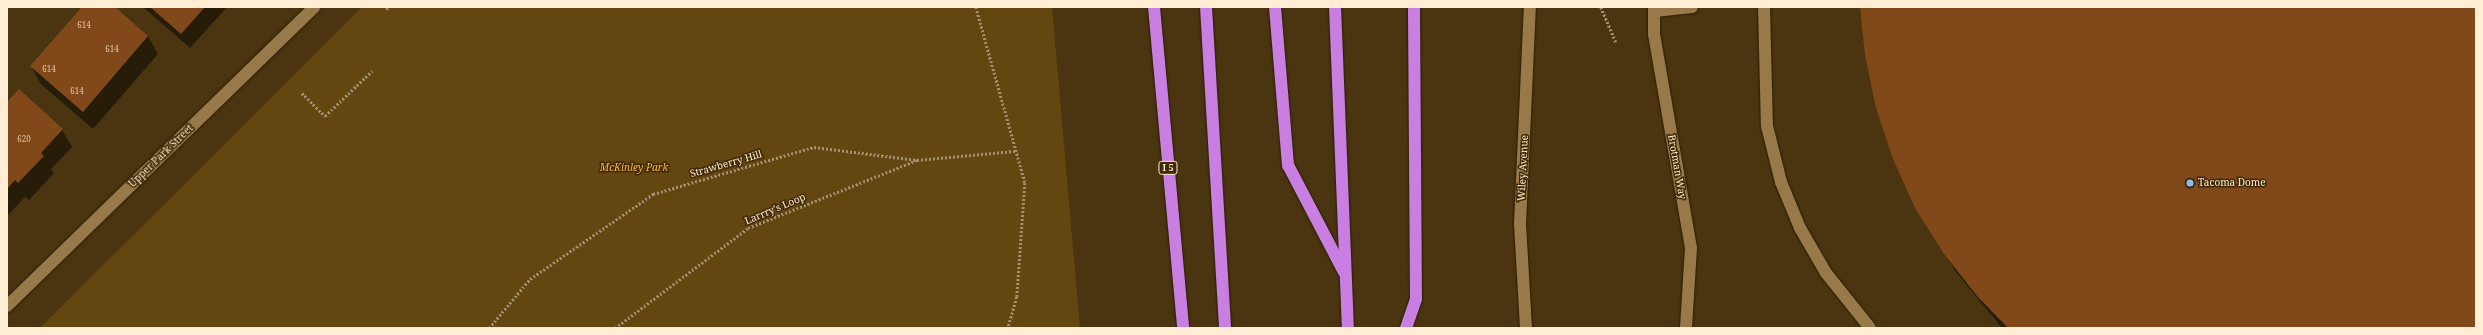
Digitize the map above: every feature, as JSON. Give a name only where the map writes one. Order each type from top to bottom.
[{"type":"highway","name":"I 5","points":[[1154,7],[1182,328]]},
{"type":"highway","points":[[1206,7],[1225,328]]},
{"type":"highway","points":[[1274,7],[1288,165],[1345,275]]},
{"type":"highway","points":[[1335,7],[1348,328]]},
{"type":"highway","points":[[1406,328],[1416,299],[1414,7]]},
{"type":"street","name":"Upper Park Street","points":[[7,306],[315,7]]},
{"type":"street","name":"Wiley Avenue","points":[[1526,328],[1520,224],[1530,7]]},
{"type":"street","points":[[1655,9],[1692,7]]},
{"type":"street","points":[[1764,7],[1767,126],[1781,182],[1800,228],[1826,273],[1870,328]]},
{"type":"street","name":"Brotman Way","points":[[1655,9],[1654,34],[1691,248],[1686,328]]},
{"type":"path","points":[[976,7],[1025,183],[1017,297],[1008,328]]},
{"type":"path","points":[[1601,7],[1616,42]]},
{"type":"path","points":[[302,93],[325,116],[372,71]]},
{"type":"path","name":"Strawberry Hill","points":[[489,328],[530,279],[654,194],[814,146],[917,160],[1015,151]]},
{"type":"path","name":"Larrry's Loop","points":[[615,328],[748,228],[917,160]]},
{"type":"green space","name":"McKinley Park","points":[[362,7],[1052,7],[1080,328],[40,328]]},
{"type":"building","points":[[82,7],[115,7],[148,36],[83,112],[30,66]]},
{"type":"building","points":[[150,7],[205,7],[181,34]]},
{"type":"building","name":"Tacoma Dome","points":[[1860,7],[2476,7],[2476,328],[2008,328],[1977,296],[1944,254],[1915,208],[1893,159],[1876,108],[1865,55]]},
{"type":"building","points":[[19,89],[63,129],[41,153],[44,156],[18,183],[15,180],[7,189],[7,102]]},
{"type":"place","name":"Tacoma Dome","points":[[2190,183]]}]
